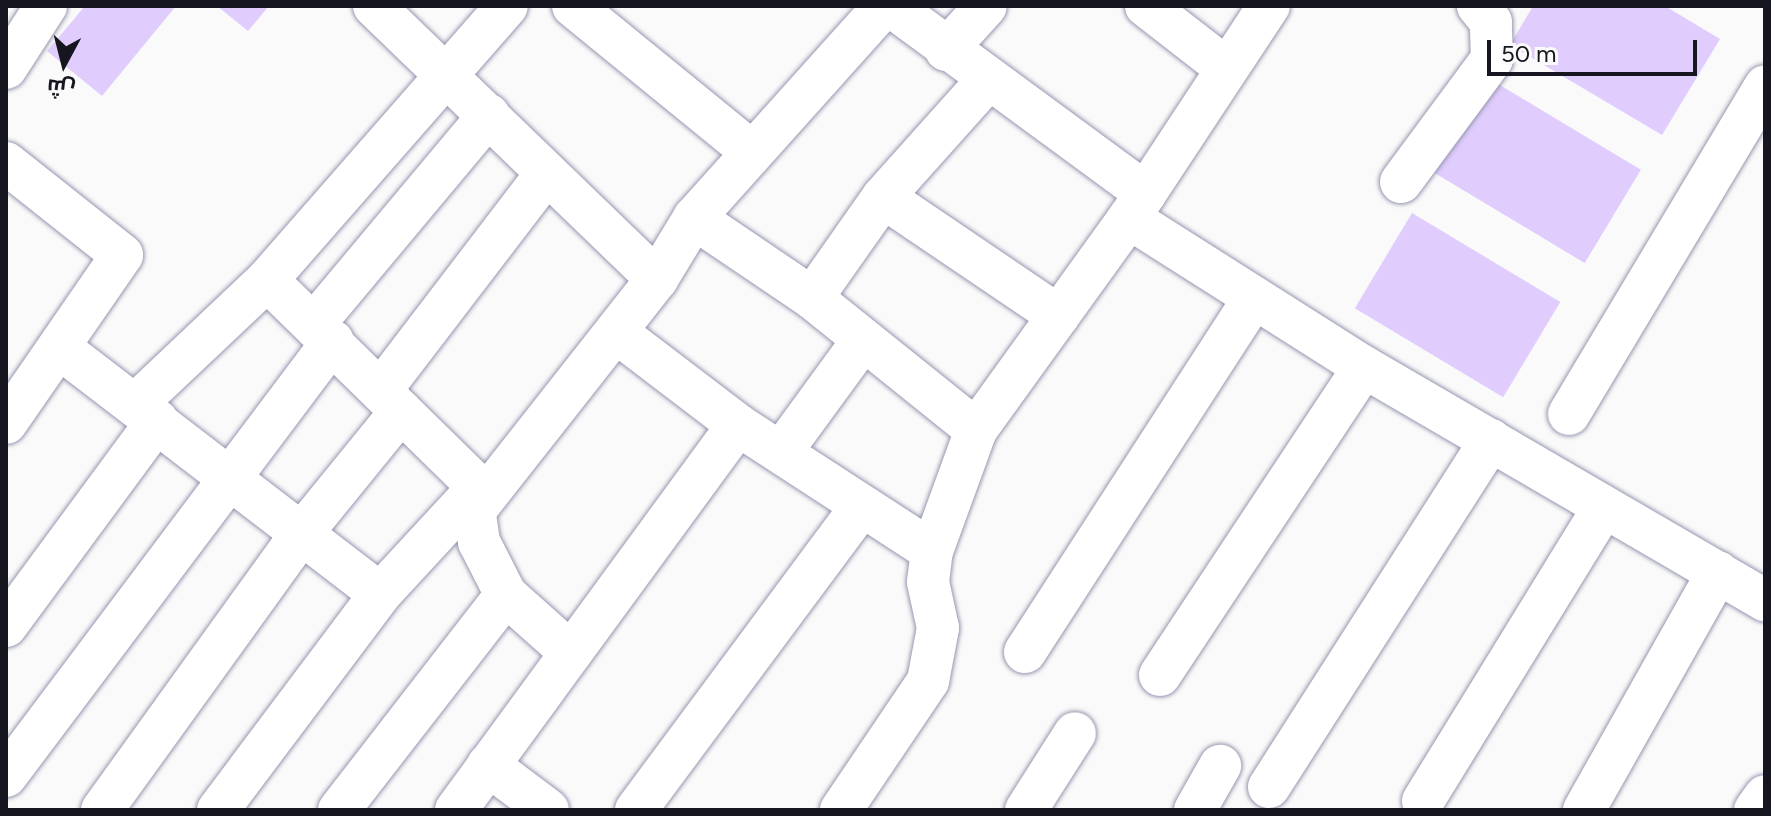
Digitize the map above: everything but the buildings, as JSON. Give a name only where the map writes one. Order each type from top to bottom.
[{"type":"street","points":[[6,68],[46,6]]},
{"type":"street","points":[[374,6],[657,279]]},
{"type":"street","points":[[6,626],[147,412],[450,78],[507,6]]},
{"type":"street","points":[[573,6],[752,152]]},
{"type":"street","points":[[218,810],[380,594],[478,497],[616,332],[657,279],[694,218],[884,6]]},
{"type":"street","points":[[891,6],[1254,298],[1364,367],[1765,600]]},
{"type":"street","points":[[946,50],[986,6]]},
{"type":"street","points":[[1146,6],[1226,68]]},
{"type":"street","points":[[841,810],[928,681],[938,628],[928,582],[932,551],[976,430],[1138,206],[1269,6]]},
{"type":"street","points":[[1401,182],[1492,59],[1493,31],[1478,6]]},
{"type":"street","points":[[812,298],[883,197],[986,82]]},
{"type":"street","points":[[1569,414],[1765,86]]},
{"type":"street","points":[[6,776],[227,475],[324,332],[489,115]]},
{"type":"street","points":[[6,163],[122,255],[61,349],[6,423]]},
{"type":"street","points":[[102,810],[302,533],[547,173]]},
{"type":"street","points":[[883,197],[1059,316]]},
{"type":"street","points":[[694,218],[812,298],[976,430]]},
{"type":"street","points":[[267,280],[391,400],[478,497],[479,542],[506,595],[571,653]]},
{"type":"street","points":[[1025,652],[1254,298]]},
{"type":"street","points":[[616,332],[738,425],[782,451],[860,508],[932,551]]},
{"type":"street","points":[[782,451],[863,340]]},
{"type":"street","points":[[61,349],[147,412],[380,594]]},
{"type":"street","points":[[1160,675],[1364,367]]},
{"type":"street","points":[[456,810],[738,425]]},
{"type":"street","points":[[1269,787],[1491,440]]},
{"type":"street","points":[[636,810],[860,508]]},
{"type":"street","points":[[1423,801],[1603,508]]},
{"type":"street","points":[[1584,810],[1718,572]]},
{"type":"street","points":[[339,810],[506,595]]},
{"type":"street","points":[[1026,810],[1075,733]]},
{"type":"street","points":[[488,765],[548,810]]},
{"type":"street","points":[[1195,810],[1220,766]]},
{"type":"street","points":[[1755,810],[1765,796]]}]
